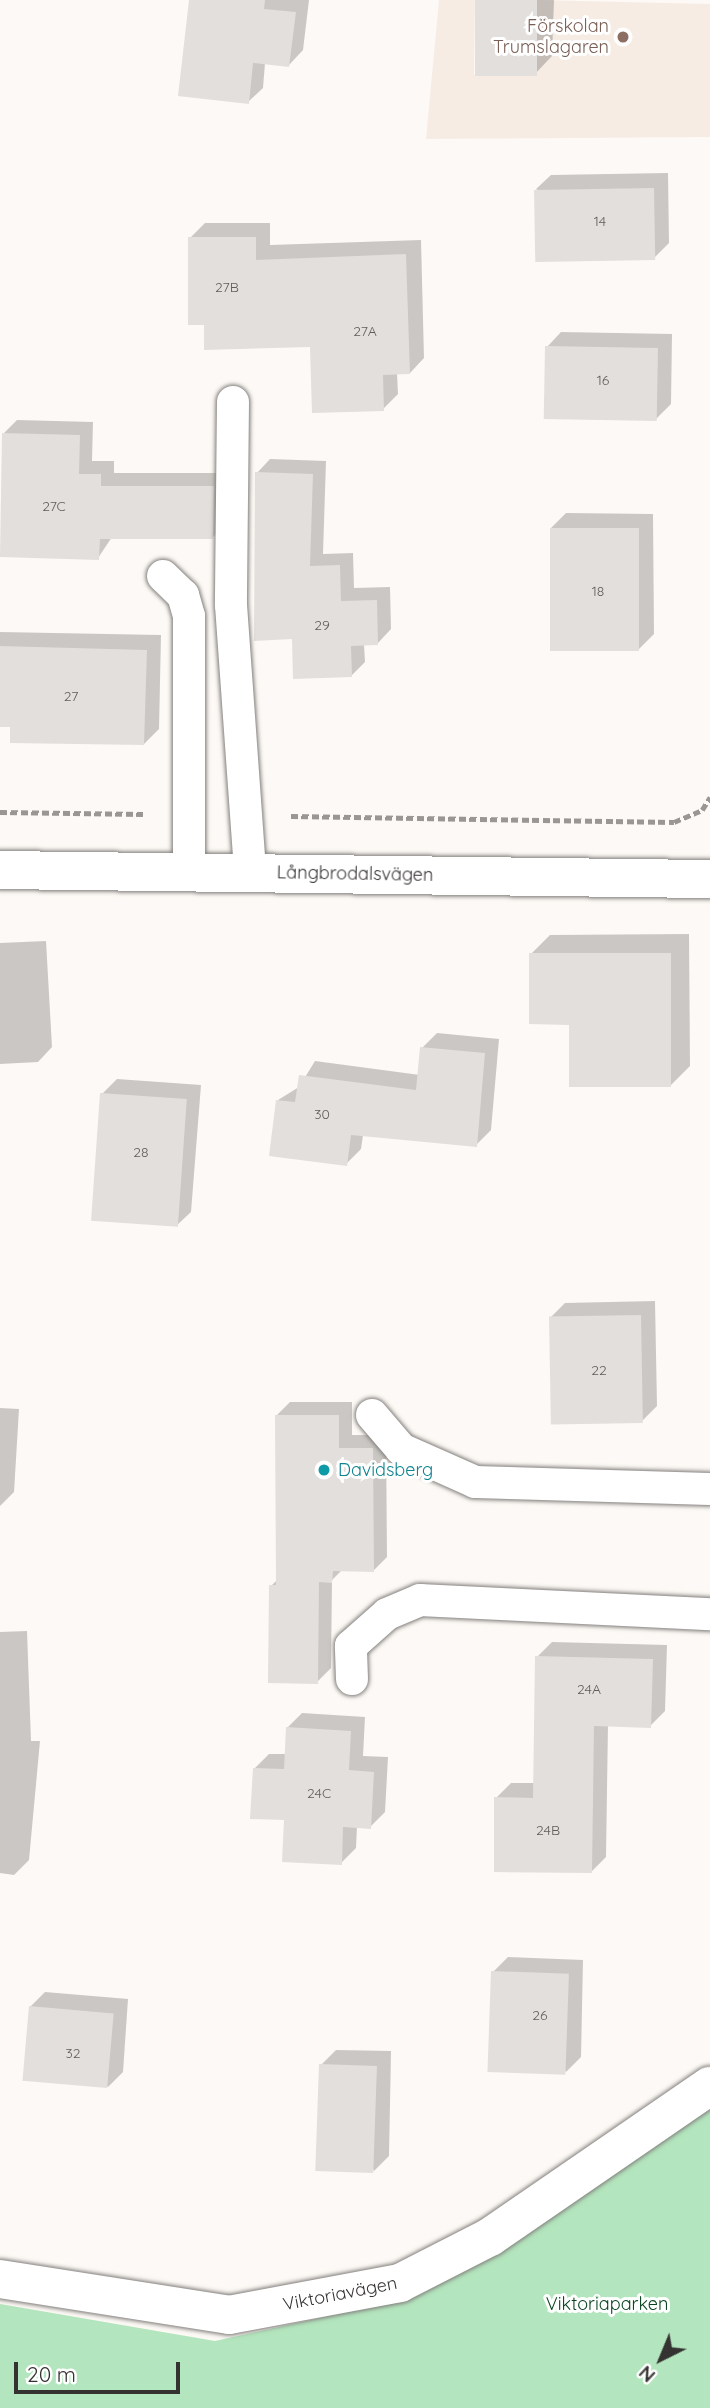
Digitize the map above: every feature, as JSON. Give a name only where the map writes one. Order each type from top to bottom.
[{"type":"street","name":"Långbrodalsvägen","points":[[0,870],[710,879]]},
{"type":"street","name":"Viktoriavägen","points":[[0,2279],[229,2315],[400,2283],[490,2237],[710,2086]]},
{"type":"lane","points":[[233,402],[231,605],[250,872]]},
{"type":"lane","points":[[163,576],[183,595],[189,616],[189,872]]},
{"type":"lane","points":[[372,1415],[401,1449],[475,1482],[710,1489]]},
{"type":"lane","points":[[352,1679],[351,1646],[387,1614],[421,1600],[710,1614]]},
{"type":"path","points":[[246,815],[674,822],[702,810],[710,797]]},
{"type":"path","points":[[0,812],[189,815]]},
{"type":"shaded area","name":"Förskolan Trumslagaren","points":[[439,0],[475,0],[474,75],[535,70],[537,0],[710,4],[710,137],[426,139]]},
{"type":"green space","name":"Viktoriaparken","points":[[710,2108],[710,2408],[0,2408],[0,2304],[215,2341],[410,2298],[496,2253]]},
{"type":"building","points":[[189,0],[265,0],[264,9],[296,12],[289,67],[253,63],[249,104],[178,96]]},
{"type":"building","points":[[475,0],[537,0],[537,76],[475,76]]},
{"type":"building","points":[[654,188],[655,260],[535,262],[534,190]]},
{"type":"building","points":[[188,237],[256,237],[256,260],[406,254],[410,374],[383,375],[384,411],[312,413],[310,347],[204,350],[204,325],[188,325]]},
{"type":"building","points":[[545,346],[658,348],[657,421],[544,419]]},
{"type":"building","points":[[2,433],[80,435],[79,474],[101,474],[101,486],[214,486],[213,539],[100,539],[99,560],[0,557]]},
{"type":"building","points":[[255,472],[313,474],[310,566],[340,565],[341,601],[377,600],[378,645],[351,646],[352,677],[293,679],[292,639],[254,641]]},
{"type":"building","points":[[550,528],[639,528],[639,651],[550,651]]},
{"type":"building","points":[[0,646],[147,650],[144,745],[10,743],[10,727],[0,727]]},
{"type":"building","points":[[529,953],[671,953],[671,1087],[569,1087],[569,1025],[529,1024]]},
{"type":"building","points":[[420,1047],[485,1053],[477,1147],[351,1135],[347,1166],[269,1156],[276,1100],[295,1102],[299,1075],[416,1090]]},
{"type":"building","points":[[100,1093],[187,1099],[178,1227],[91,1221]]},
{"type":"building","points":[[641,1315],[643,1423],[551,1425],[549,1317]]},
{"type":"building","points":[[275,1415],[339,1415],[339,1448],[373,1448],[374,1572],[333,1571],[332,1583],[319,1582],[318,1684],[268,1683],[269,1585],[276,1585]]},
{"type":"building","points":[[535,1656],[653,1659],[651,1728],[594,1726],[592,1873],[494,1872],[494,1797],[533,1798]]},
{"type":"building","points":[[286,1727],[351,1731],[349,1770],[374,1772],[371,1829],[343,1827],[342,1865],[282,1862],[284,1820],[250,1819],[253,1768],[284,1769]]},
{"type":"building","points":[[491,1971],[569,1974],[565,2075],[487,2072]]},
{"type":"building","points":[[29,2006],[114,2013],[107,2088],[22,2081]]},
{"type":"building","points":[[319,2064],[377,2066],[373,2173],[315,2171]]},
{"type":"place","name":"Förskolan Trumslagaren","points":[[623,37]]},
{"type":"place","name":"Davidsberg","points":[[324,1470]]}]
